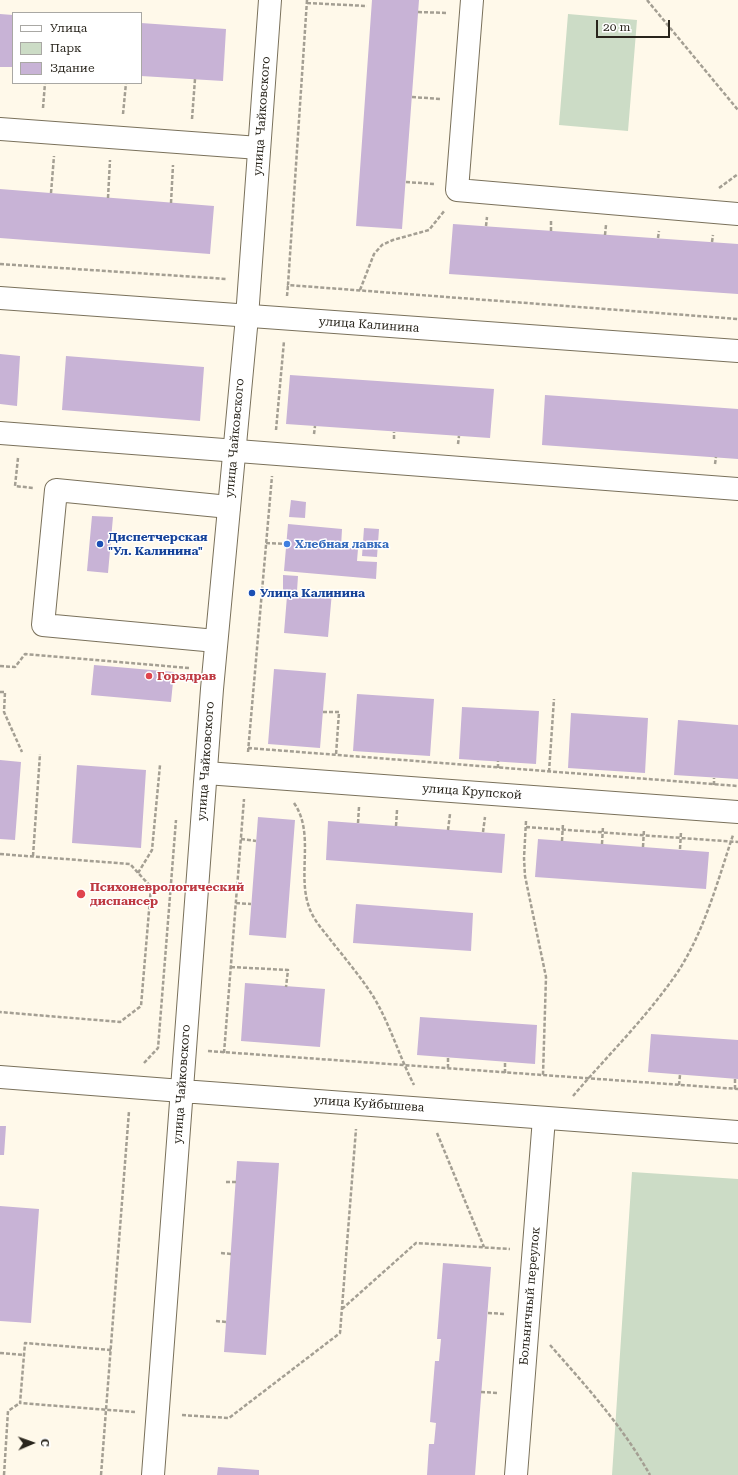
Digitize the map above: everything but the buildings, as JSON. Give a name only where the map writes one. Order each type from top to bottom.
[{"type":"main road","name":"улица Чайковского","points":[[153,1475],[216,641],[247,317],[270,0]]},
{"type":"main road","points":[[472,7],[457,188],[738,214]]},
{"type":"main road","points":[[0,129],[259,148]]},
{"type":"main road","name":"улица Калинина","points":[[0,298],[247,317],[738,351]]},
{"type":"main road","points":[[0,433],[738,489]]},
{"type":"main road","points":[[216,641],[43,625],[56,490],[229,507]]},
{"type":"main road","name":"улица Крупской","points":[[206,773],[537,797],[737,820]]},
{"type":"main road","name":"улица Куйбышева","points":[[0,1077],[738,1132]]},
{"type":"main road","name":"Больничный переулок","points":[[516,1475],[533,1250],[549,1118]]},
{"type":"path","points":[[647,0],[738,110]]},
{"type":"path","points":[[224,1052],[248,748],[286,319],[307,2],[367,6]]},
{"type":"path","points":[[418,12],[472,7]]},
{"type":"path","points":[[171,203],[195,79]]},
{"type":"path","points":[[108,198],[116,137],[126,84]]},
{"type":"path","points":[[412,97],[464,101]]},
{"type":"path","points":[[52,193],[56,133]]},
{"type":"path","points":[[360,290],[374,254],[382,245],[393,240],[429,230],[440,218],[457,188],[406,182]]},
{"type":"path","points":[[0,264],[232,279]]},
{"type":"path","points":[[288,284],[738,319]]},
{"type":"path","points":[[19,452],[15,486],[56,490]]},
{"type":"path","points":[[266,543],[287,544]]},
{"type":"path","points":[[0,666],[15,667],[25,654],[189,668],[188,676]]},
{"type":"path","points":[[0,692],[5,692],[4,712],[22,752]]},
{"type":"path","points":[[543,1075],[546,978],[525,876],[524,858],[526,827],[537,797],[549,771],[554,698]]},
{"type":"path","points":[[323,712],[339,712],[336,755]]},
{"type":"path","points":[[248,748],[738,786]]},
{"type":"path","points":[[33,856],[40,754]]},
{"type":"path","points":[[138,873],[152,850],[160,765]]},
{"type":"path","points":[[277,778],[302,817],[304,882],[309,908],[318,923],[373,996],[383,1014],[404,1065],[427,1109],[484,1247]]},
{"type":"path","points":[[144,1063],[158,1048],[176,818]]},
{"type":"path","points":[[549,1118],[588,1078],[662,994],[679,969],[708,910],[737,820]]},
{"type":"path","points":[[526,827],[738,842]]},
{"type":"path","points":[[241,840],[256,841]]},
{"type":"path","points":[[0,854],[130,864],[151,887],[141,1006],[120,1022],[0,1012]]},
{"type":"path","points":[[236,903],[251,904]]},
{"type":"path","points":[[231,967],[288,970],[286,987]]},
{"type":"path","points":[[158,1048],[736,1089],[735,1079]]},
{"type":"path","points":[[448,1058],[448,1068]]},
{"type":"path","points":[[505,1062],[505,1073]]},
{"type":"path","points":[[679,1085],[680,1075]]},
{"type":"path","points":[[101,1475],[131,1087]]},
{"type":"path","points":[[209,1418],[229,1418],[340,1333],[356,1129]]},
{"type":"path","points":[[226,1182],[236,1182]]},
{"type":"path","points":[[342,1309],[416,1242],[533,1250]]},
{"type":"path","points":[[221,1253],[231,1254]]},
{"type":"path","points":[[528,1319],[616,1422],[635,1448],[650,1475]]},
{"type":"path","points":[[216,1321],[226,1322]]},
{"type":"path","points":[[20,1403],[25,1343],[110,1350]]},
{"type":"path","points":[[0,1353],[24,1355]]},
{"type":"path","points":[[4,1475],[8,1411],[20,1403],[106,1410]]},
{"type":"green space","points":[[568,14],[637,20],[628,131],[559,125]]},
{"type":"green space","points":[[632,1172],[738,1179],[738,1475],[612,1475]]},
{"type":"place","name":"Диспетчерская \"Ул. Калинина\"","points":[[100,544]]},
{"type":"place","name":"Хлебная лавка","points":[[287,544]]},
{"type":"place","name":"Улица Калинина","points":[[252,593]]},
{"type":"place","name":"Горздрав","points":[[149,676]]},
{"type":"place","name":"Психоневрологический диспансер","points":[[81,894]]}]
